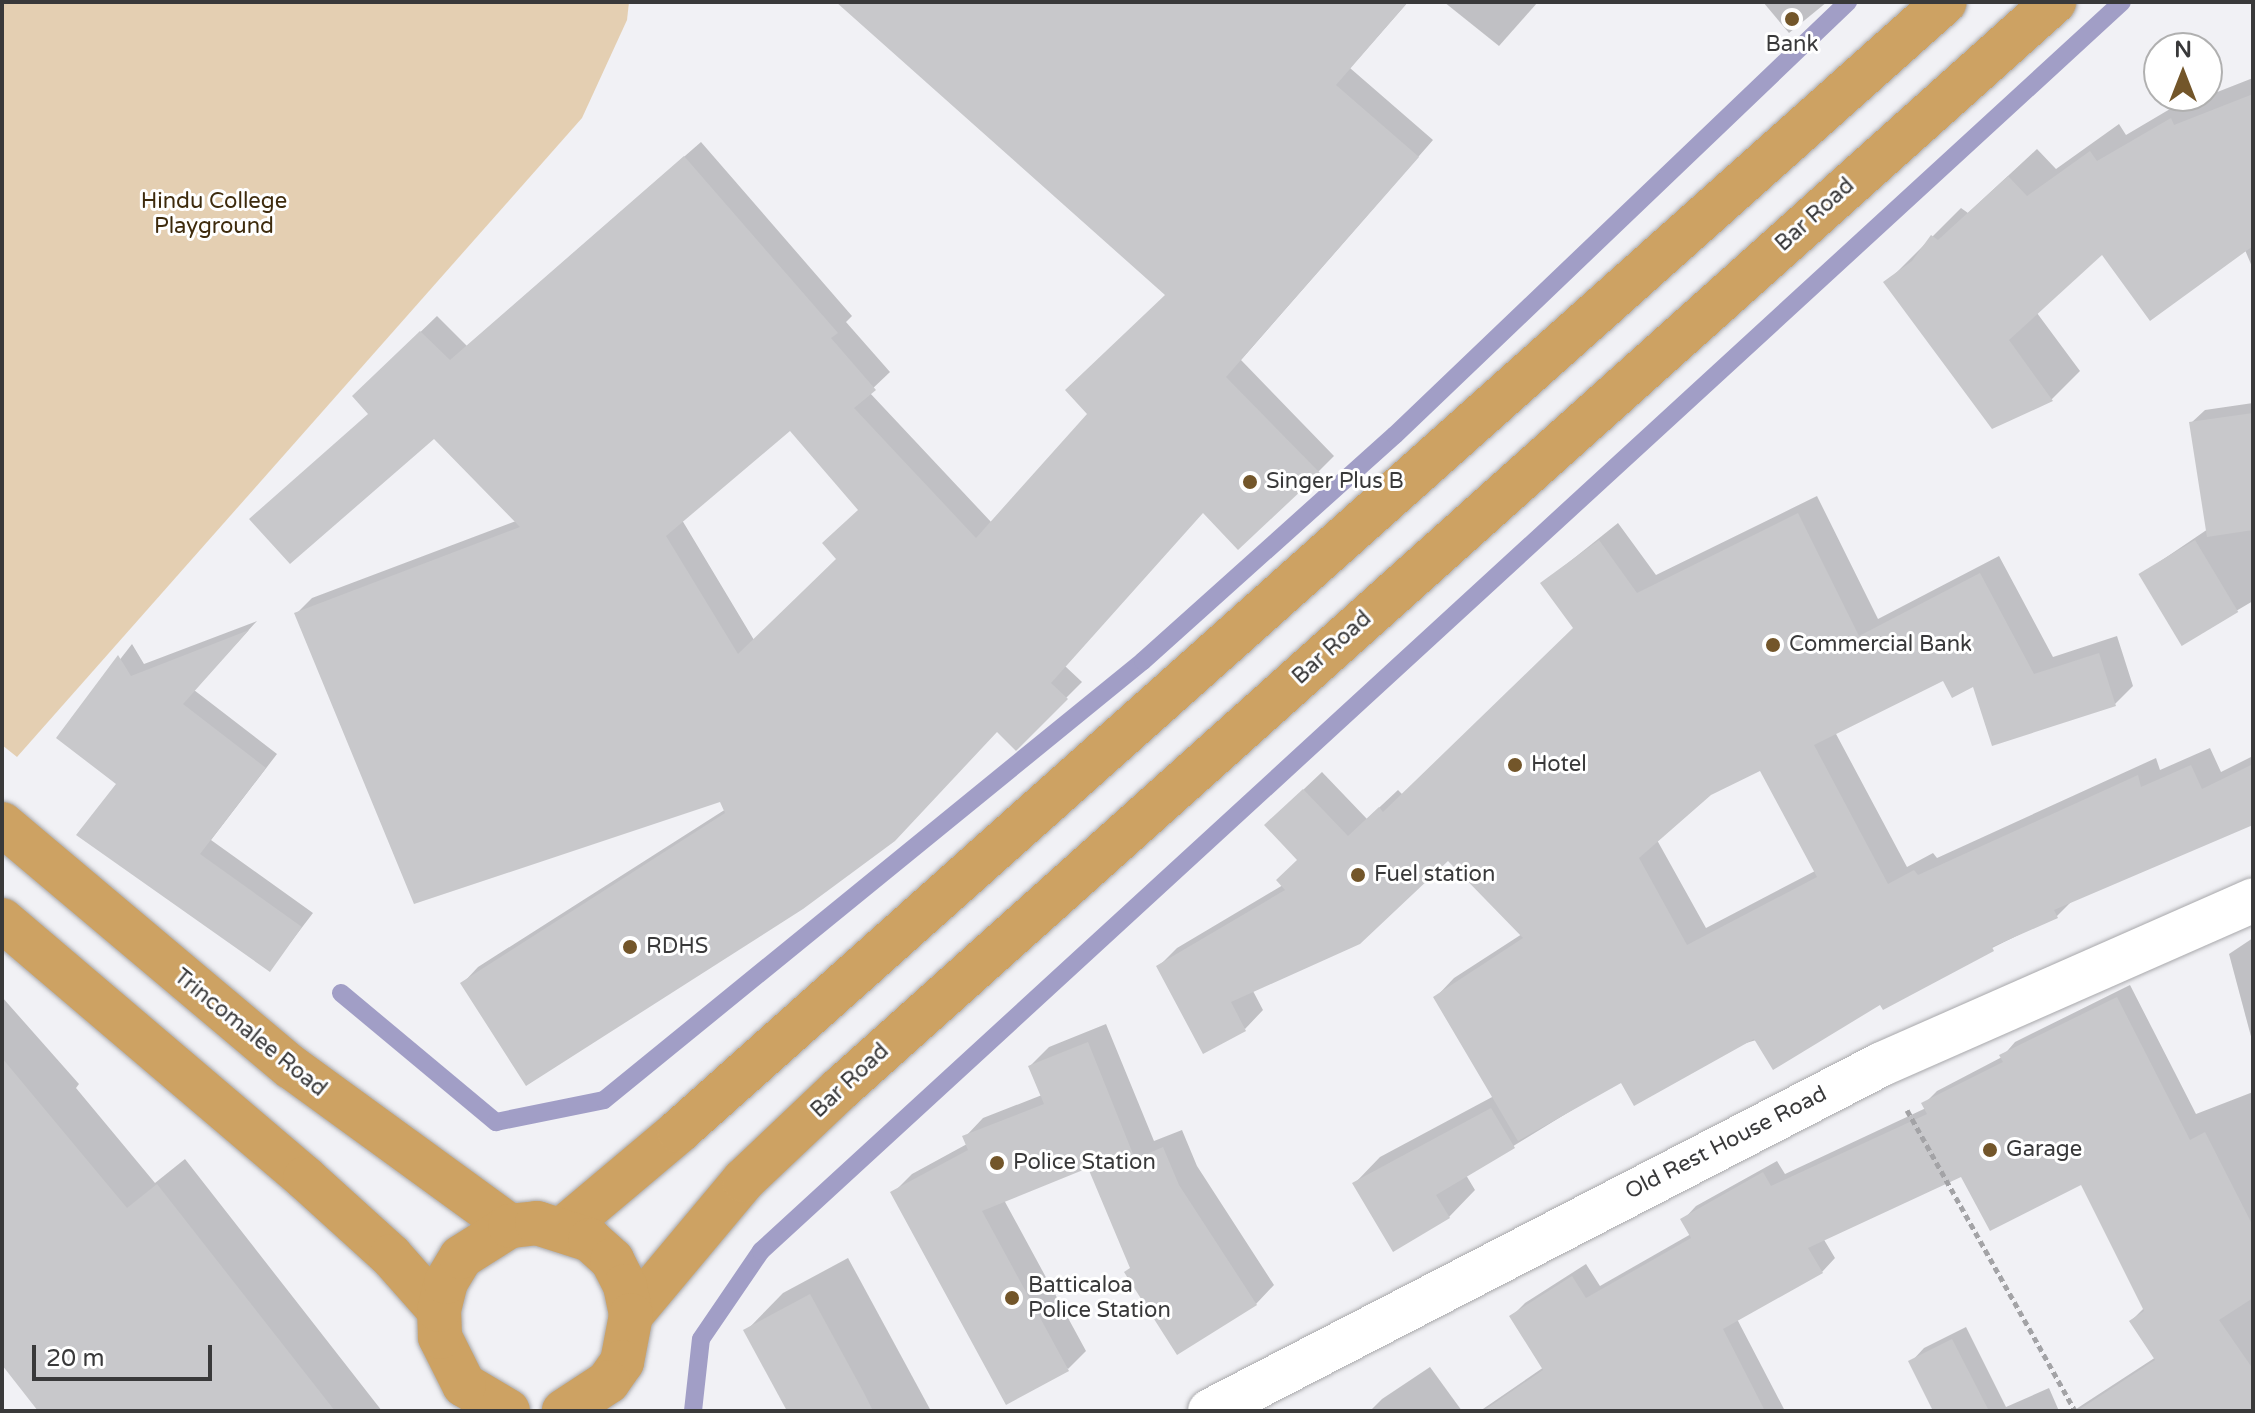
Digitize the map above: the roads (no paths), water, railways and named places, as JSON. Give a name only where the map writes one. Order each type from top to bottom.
[{"type":"highway","points":[[564,1228],[679,1131],[1945,2]]},
{"type":"highway","name":"Bar Road","points":[[631,1315],[744,1180],[840,1089],[2054,2]]},
{"type":"highway","name":"Trincomalee Road","points":[[2,824],[291,1067],[510,1226]]},
{"type":"highway","points":[[2,920],[305,1178],[391,1256],[439,1310]]},
{"type":"highway","points":[[508,1411],[464,1385],[440,1337],[439,1310],[446,1282],[461,1257],[510,1226],[564,1228],[590,1240],[612,1260],[625,1286],[631,1315],[615,1396],[564,1411]]},
{"type":"street","name":"Old Rest House Road","points":[[1210,1411],[1882,1064],[2253,900]]},
{"type":"waterway","points":[[341,993],[496,1122],[604,1100],[1143,661],[1395,435],[1848,2]]},
{"type":"waterway","points":[[693,1411],[701,1339],[761,1251],[2122,2]]},
{"type":"place","name":"Bank","points":[[1792,19]]},
{"type":"place","name":"Singer Plus B","points":[[1250,482]]},
{"type":"place","name":"Commercial Bank","points":[[1773,645]]},
{"type":"place","name":"Hotel","points":[[1515,765]]},
{"type":"place","name":"Fuel station","points":[[1358,875]]},
{"type":"place","name":"RDHS","points":[[630,947]]},
{"type":"place","name":"Garage","points":[[1990,1150]]},
{"type":"place","name":"Police Station","points":[[997,1163]]},
{"type":"place","name":"Batticaloa Police Station","points":[[1012,1298]]},
{"type":"park label","name":"Hindu College Playground","points":[[214,214]]}]
